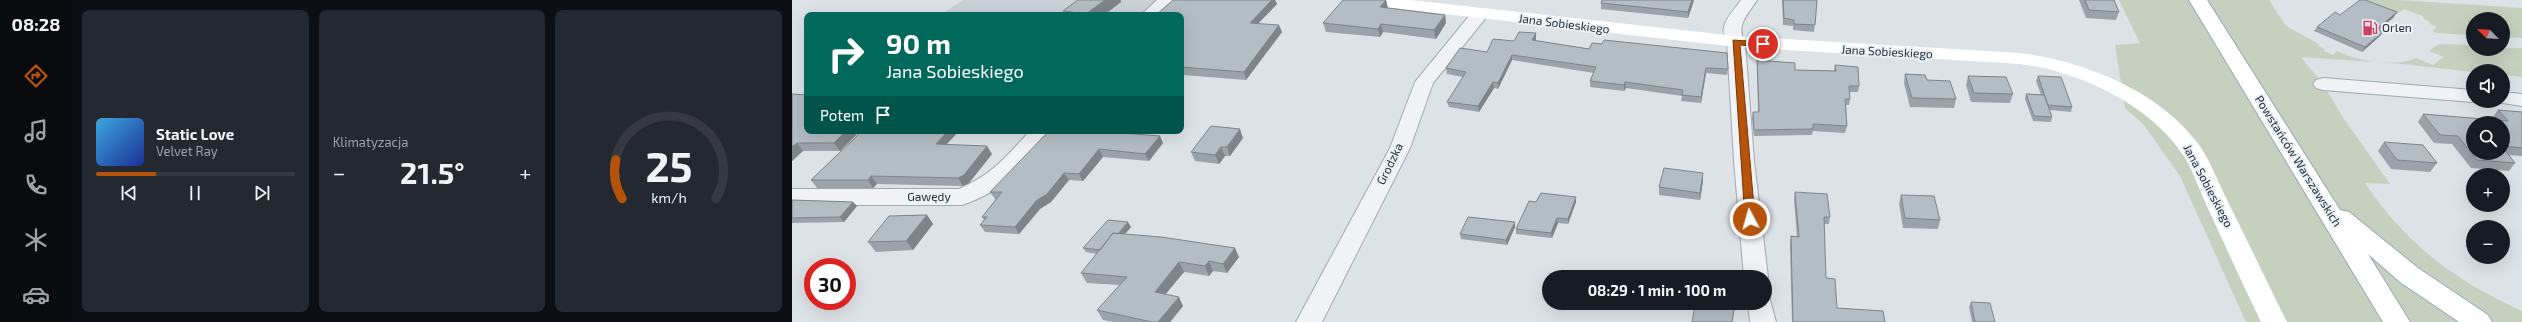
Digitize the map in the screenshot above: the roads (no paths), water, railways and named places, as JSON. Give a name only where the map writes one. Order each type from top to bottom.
[{"type":"street","points":[[1153,12],[1167,0]]},
{"type":"street","name":"Jana Sobieskiego","points":[[1366,0],[1414,3],[1480,14],[1736,42],[2020,59],[2060,66],[2104,81],[2149,109],[2171,126],[2191,149],[2274,322]]},
{"type":"street","points":[[1749,0],[1732,26],[1731,34],[1736,42],[1744,161],[1755,270]]},
{"type":"street","name":"Powstańców Warszawskich","points":[[2198,0],[2398,322]]},
{"type":"street","name":"Grodzka","points":[[1309,322],[1400,148],[1424,82],[1480,14]]},
{"type":"street","points":[[2323,84],[2466,95]]},
{"type":"street","points":[[2510,99],[2522,100]]},
{"type":"street","name":"Gawędy","points":[[792,197],[962,198],[990,184],[1008,168],[1038,134]]},
{"type":"street","points":[[2326,206],[2409,275],[2478,322]]},
{"type":"street","points":[[1761,310],[1763,322]]},
{"type":"place","name":"Orlen","points":[[2370,28]]}]
